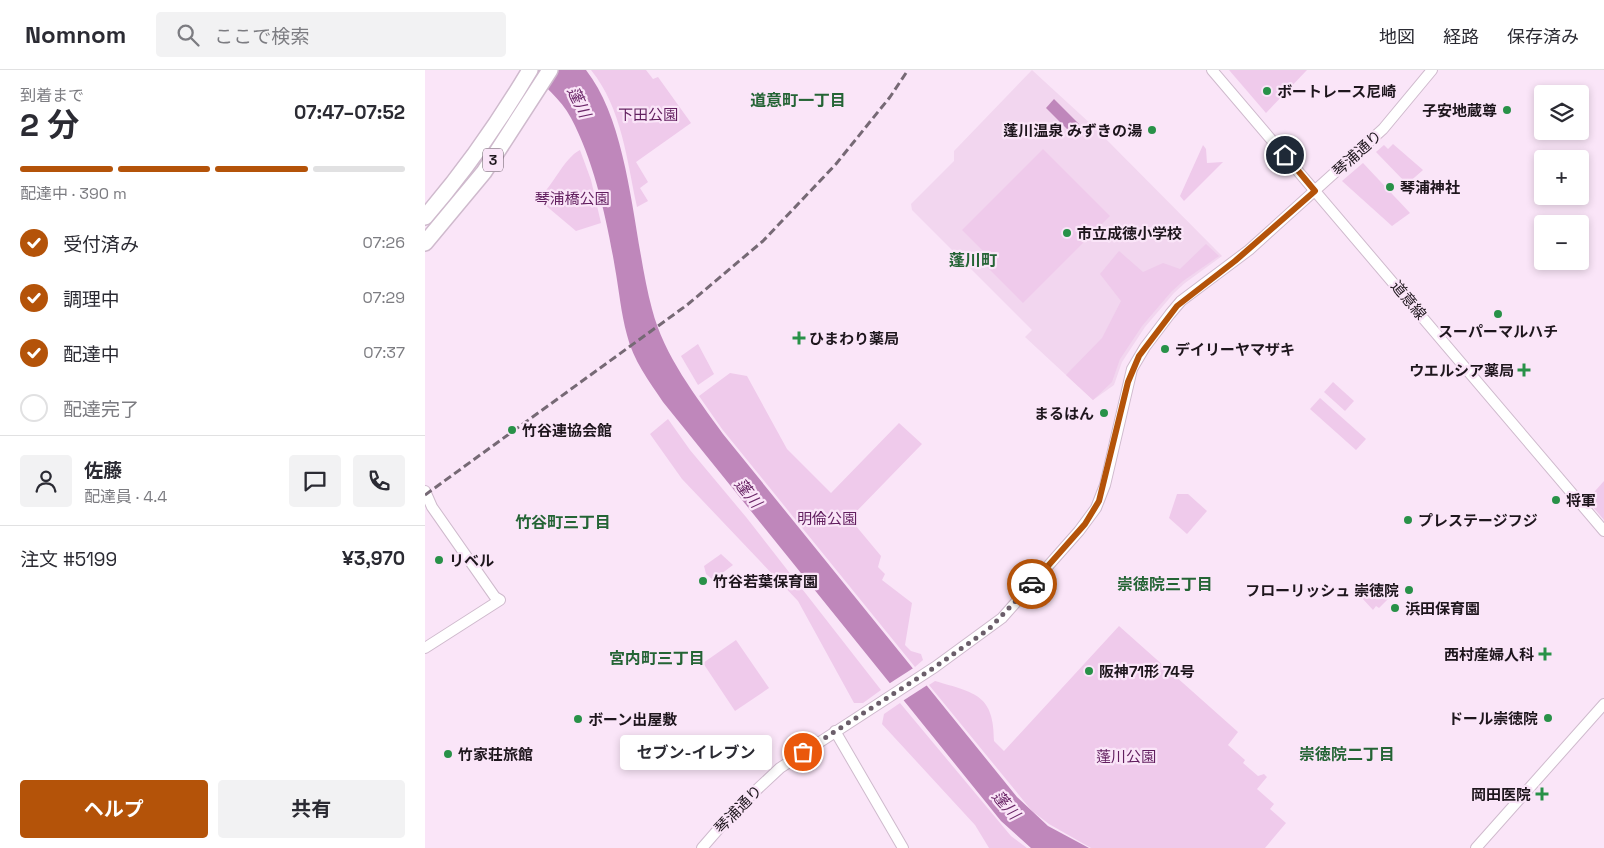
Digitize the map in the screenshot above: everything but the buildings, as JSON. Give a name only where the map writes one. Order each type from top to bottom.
[{"type":"highway","name":"3","points":[[425,217],[451,186],[497,124],[530,70]]},
{"type":"highway","name":"3","points":[[425,243],[484,172],[550,70]]},
{"type":"street","name":"道意線","points":[[1212,70],[1604,531]]},
{"type":"street","name":"琴浦通り","points":[[702,848],[735,810],[775,771],[928,672],[997,622],[1089,519],[1105,485],[1132,369],[1145,347],[1170,314],[1181,302],[1235,261],[1383,129],[1432,70]]},
{"type":"street","points":[[425,491],[432,507],[495,597],[500,600],[425,648]]},
{"type":"street","points":[[1476,848],[1604,704]]},
{"type":"street","points":[[835,732],[903,848]]},
{"type":"shaded area","name":"市立成徳小学校","points":[[1032,70],[1093,126],[1222,256],[1174,293],[1145,327],[1122,362],[1114,385],[1093,400],[1025,337],[1032,330],[912,210],[911,204],[954,161],[954,151]]},
{"type":"green space","name":"下田公園","points":[[591,70],[646,70],[653,79],[658,77],[691,123],[636,162],[648,182],[640,188],[648,201],[637,207],[617,118],[610,101]]},
{"type":"green space","name":"ボートレース尼崎","points":[[1229,70],[1307,70],[1266,113]]},
{"type":"green space","points":[[1393,144],[1423,170],[1407,184],[1376,152],[1384,145],[1388,149]]},
{"type":"green space","points":[[1203,145],[1206,149],[1207,163],[1223,162],[1184,201],[1180,196]]},
{"type":"green space","points":[[1043,149],[1110,216],[1023,303],[977,257],[983,251],[962,230]]},
{"type":"green space","name":"琴浦橋公園","points":[[580,150],[591,180],[601,223],[576,231],[538,199],[569,159]]},
{"type":"green space","points":[[1363,163],[1410,213],[1392,226],[1342,181]]},
{"type":"green space","points":[[1206,244],[1219,256],[1183,281],[1171,292],[1142,326],[1120,359],[1112,382],[1093,400],[1066,375],[1102,338],[1121,301],[1100,274],[1119,251],[1143,272],[1163,263],[1180,269]]},
{"type":"green space","points":[[698,344],[714,374],[698,385],[681,356]]},
{"type":"green space","name":"明倫公園","points":[[730,373],[747,376],[787,449],[831,493],[899,423],[922,444],[852,516],[856,526],[881,556],[878,567],[885,574],[882,580],[912,603],[905,645],[911,651],[921,654],[923,660],[915,667],[722,429],[699,396]]},
{"type":"green space","points":[[1333,382],[1354,401],[1345,411],[1324,392]]},
{"type":"green space","points":[[1320,398],[1366,439],[1356,450],[1310,409]]},
{"type":"green space","points":[[668,419],[690,450],[746,517],[881,690],[863,703],[854,703],[798,601],[682,479],[650,434]]},
{"type":"green space","points":[[1604,481],[1604,520],[1587,500]]},
{"type":"green space","points":[[1177,494],[1188,494],[1207,511],[1187,534],[1169,518]]},
{"type":"green space","points":[[721,554],[733,565],[713,580],[706,574],[704,566]]},
{"type":"green space","points":[[1376,583],[1391,596],[1379,608],[1376,606],[1373,610],[1362,598]]},
{"type":"green space","name":"蓬川公園","points":[[1119,626],[1238,732],[1228,745],[1245,760],[1243,763],[1258,776],[1264,774],[1267,777],[1257,789],[1274,804],[1270,809],[1286,823],[1265,848],[1091,848],[1049,824],[1032,811],[929,685],[935,681],[962,689],[980,698],[991,714],[994,741],[1004,751]]},
{"type":"green space","points":[[736,640],[769,688],[735,711],[703,663]]},
{"type":"green space","points":[[900,703],[1011,836],[1027,848],[989,848],[975,825],[882,724],[884,714]]},
{"type":"water","name":"蓬川","points":[[528,70],[586,70],[601,94],[613,122],[622,152],[646,281],[657,326],[682,375],[723,434],[1017,797],[1048,826],[1089,848],[1031,848],[1001,821],[663,402],[642,370],[630,344],[623,318],[604,211],[593,172],[579,135],[562,105]]},
{"type":"water","points":[[1054,99],[1079,124],[1071,133],[1046,108]]},
{"type":"pier","points":[[915,667],[929,684],[901,702],[887,685]]},
{"type":"railway","points":[[425,495],[687,305],[763,241],[836,164],[890,97],[908,70]]},
{"type":"way so far","points":[[803,752],[935,667],[989,629],[1002,618],[1032,584]]},
{"type":"place","name":"ボートレース尼崎","points":[[1267,91]]},
{"type":"place","name":"子安地蔵尊","points":[[1507,110]]},
{"type":"place","name":"蓬川温泉 みずきの湯","points":[[1152,130]]},
{"type":"place","name":"琴浦神社","points":[[1390,187]]},
{"type":"place","name":"市立成徳小学校","points":[[1067,233]]},
{"type":"place","name":"スーパーマルハチ","points":[[1498,314]]},
{"type":"place","name":"ひまわり薬局","points":[[799,338]]},
{"type":"place","name":"デイリーヤマザキ","points":[[1165,349]]},
{"type":"place","name":"ウエルシア薬局","points":[[1524,370]]},
{"type":"place","name":"まるはん","points":[[1104,413]]},
{"type":"place","name":"竹谷連協会館","points":[[512,430]]},
{"type":"place","name":"将軍","points":[[1556,500]]},
{"type":"place","name":"プレステージフジ","points":[[1408,520]]},
{"type":"place","name":"リベル","points":[[439,560]]},
{"type":"place","name":"竹谷若葉保育園","points":[[703,581]]},
{"type":"place","name":"フローリッシュ 崇徳院","points":[[1409,590]]},
{"type":"place","name":"浜田保育園","points":[[1395,608]]},
{"type":"place","name":"西村産婦人科","points":[[1545,654]]},
{"type":"place","name":"阪神71形 74号","points":[[1089,671]]},
{"type":"place","name":"ドール崇徳院","points":[[1548,718]]},
{"type":"place","name":"ボーン出屋敷","points":[[578,719]]},
{"type":"place","name":"セブン-イレブン","points":[[803,752]]},
{"type":"place","name":"竹家荘旅館","points":[[448,754]]},
{"type":"place","name":"岡田医院","points":[[1542,794]]},
{"type":"district","name":"道意町一丁目","points":[[798,100]]},
{"type":"district","name":"蓬川町","points":[[973,260]]},
{"type":"district","name":"竹谷町三丁目","points":[[563,522]]},
{"type":"district","name":"崇徳院三丁目","points":[[1165,584]]},
{"type":"district","name":"宮内町三丁目","points":[[657,658]]},
{"type":"district","name":"崇徳院二丁目","points":[[1347,754]]},
{"type":"route","points":[[1032,584],[1085,524],[1099,501],[1105,485],[1128,382],[1139,356],[1149,341],[1181,302],[1235,261],[1315,191],[1285,155]]}]
